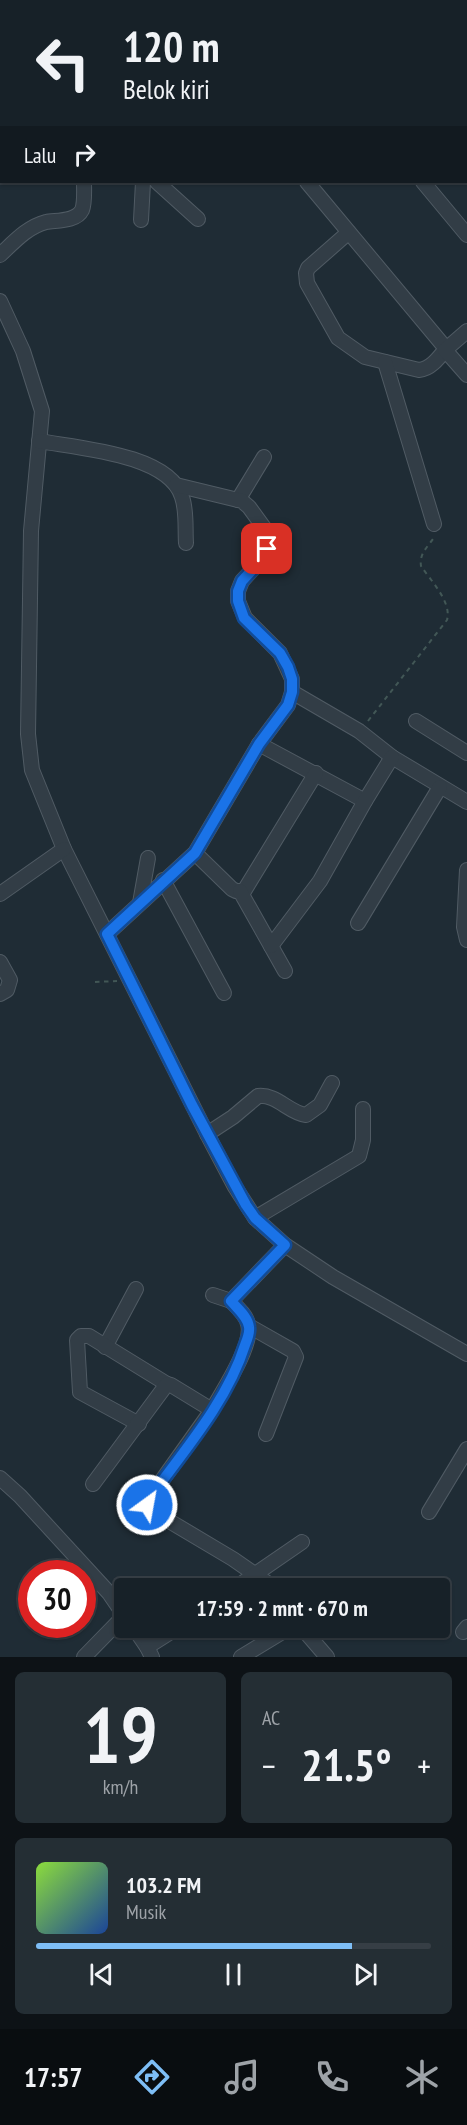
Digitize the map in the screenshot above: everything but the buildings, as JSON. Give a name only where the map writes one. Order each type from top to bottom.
[{"type":"street","points":[[0,255],[22,233],[44,222],[78,215],[82,210],[84,183]]},
{"type":"street","points":[[141,220],[143,183]]},
{"type":"street","points":[[158,183],[198,219]]},
{"type":"street","points":[[308,183],[467,375]]},
{"type":"street","points":[[424,183],[467,234]]},
{"type":"street","points":[[349,232],[308,268],[306,273],[307,284],[338,338],[365,357],[418,370],[426,369],[467,331]]},
{"type":"street","points":[[0,301],[23,351],[42,411],[31,531],[28,734],[32,770],[64,849],[207,1134],[255,1218],[285,1245],[333,1277],[467,1354]]},
{"type":"street","points":[[385,362],[434,524]]},
{"type":"street","points":[[39,441],[138,460],[164,474],[176,484],[182,495],[186,543]]},
{"type":"street","points":[[238,500],[264,457]]},
{"type":"street","points":[[107,934],[195,853],[259,744],[288,705],[292,692],[290,673],[280,653],[244,618],[238,601],[238,591],[242,581],[264,557],[268,539],[266,529],[249,507],[238,500],[176,484]]},
{"type":"street","points":[[292,692],[359,731],[392,757],[467,802]]},
{"type":"street","points":[[416,721],[467,753]]},
{"type":"street","points":[[259,744],[365,801]]},
{"type":"street","points":[[271,946],[320,881],[392,757]]},
{"type":"street","points":[[195,853],[232,889],[240,891],[246,889],[316,773]]},
{"type":"street","points":[[358,923],[440,787]]},
{"type":"street","points":[[0,894],[64,849]]},
{"type":"street","points":[[140,903],[148,858]]},
{"type":"street","points":[[467,870],[464,927],[467,940]]},
{"type":"street","points":[[164,880],[224,993]]},
{"type":"street","points":[[240,891],[285,971]]},
{"type":"street","points":[[0,962],[10,980],[7,990],[0,994]]},
{"type":"street","points":[[207,1134],[233,1117],[258,1096],[269,1096],[298,1113],[306,1115],[320,1105],[332,1083]]},
{"type":"street","points":[[255,1218],[358,1156],[363,1140],[363,1109]]},
{"type":"street","points":[[231,1301],[285,1245]]},
{"type":"street","points":[[105,1347],[136,1289]]},
{"type":"street","points":[[213,1295],[231,1301],[246,1317],[249,1332],[239,1364],[212,1410],[148,1500],[147,1505],[149,1509],[261,1578]]},
{"type":"street","points":[[249,1326],[293,1351],[296,1357],[266,1434]]},
{"type":"street","points":[[139,1424],[80,1392],[77,1340],[81,1336],[89,1335],[105,1347],[212,1410]]},
{"type":"street","points":[[93,1484],[167,1384]]},
{"type":"street","points":[[429,1512],[462,1469],[467,1449]]},
{"type":"street","points":[[0,1478],[20,1496],[114,1600]]},
{"type":"street","points":[[250,1578],[302,1542]]},
{"type":"street","points":[[84,1657],[114,1626]]},
{"type":"street","points":[[141,1638],[150,1652],[166,1638]]},
{"type":"street","points":[[241,1657],[263,1652],[278,1638]]},
{"type":"street","points":[[311,1638],[327,1657]]},
{"type":"path","points":[[359,731],[447,620],[447,605],[420,560],[421,554],[434,536],[434,524]]},
{"type":"path","points":[[96,982],[116,981],[134,986]]},
{"type":"route","points":[[147,1505],[148,1500],[207,1418],[239,1364],[249,1326],[246,1317],[231,1301],[285,1245],[255,1218],[246,1205],[192,1105],[107,934],[195,853],[259,744],[288,705],[292,692],[292,679],[288,667],[280,653],[244,618],[238,601],[238,591],[242,581],[264,557],[267,549]]}]
